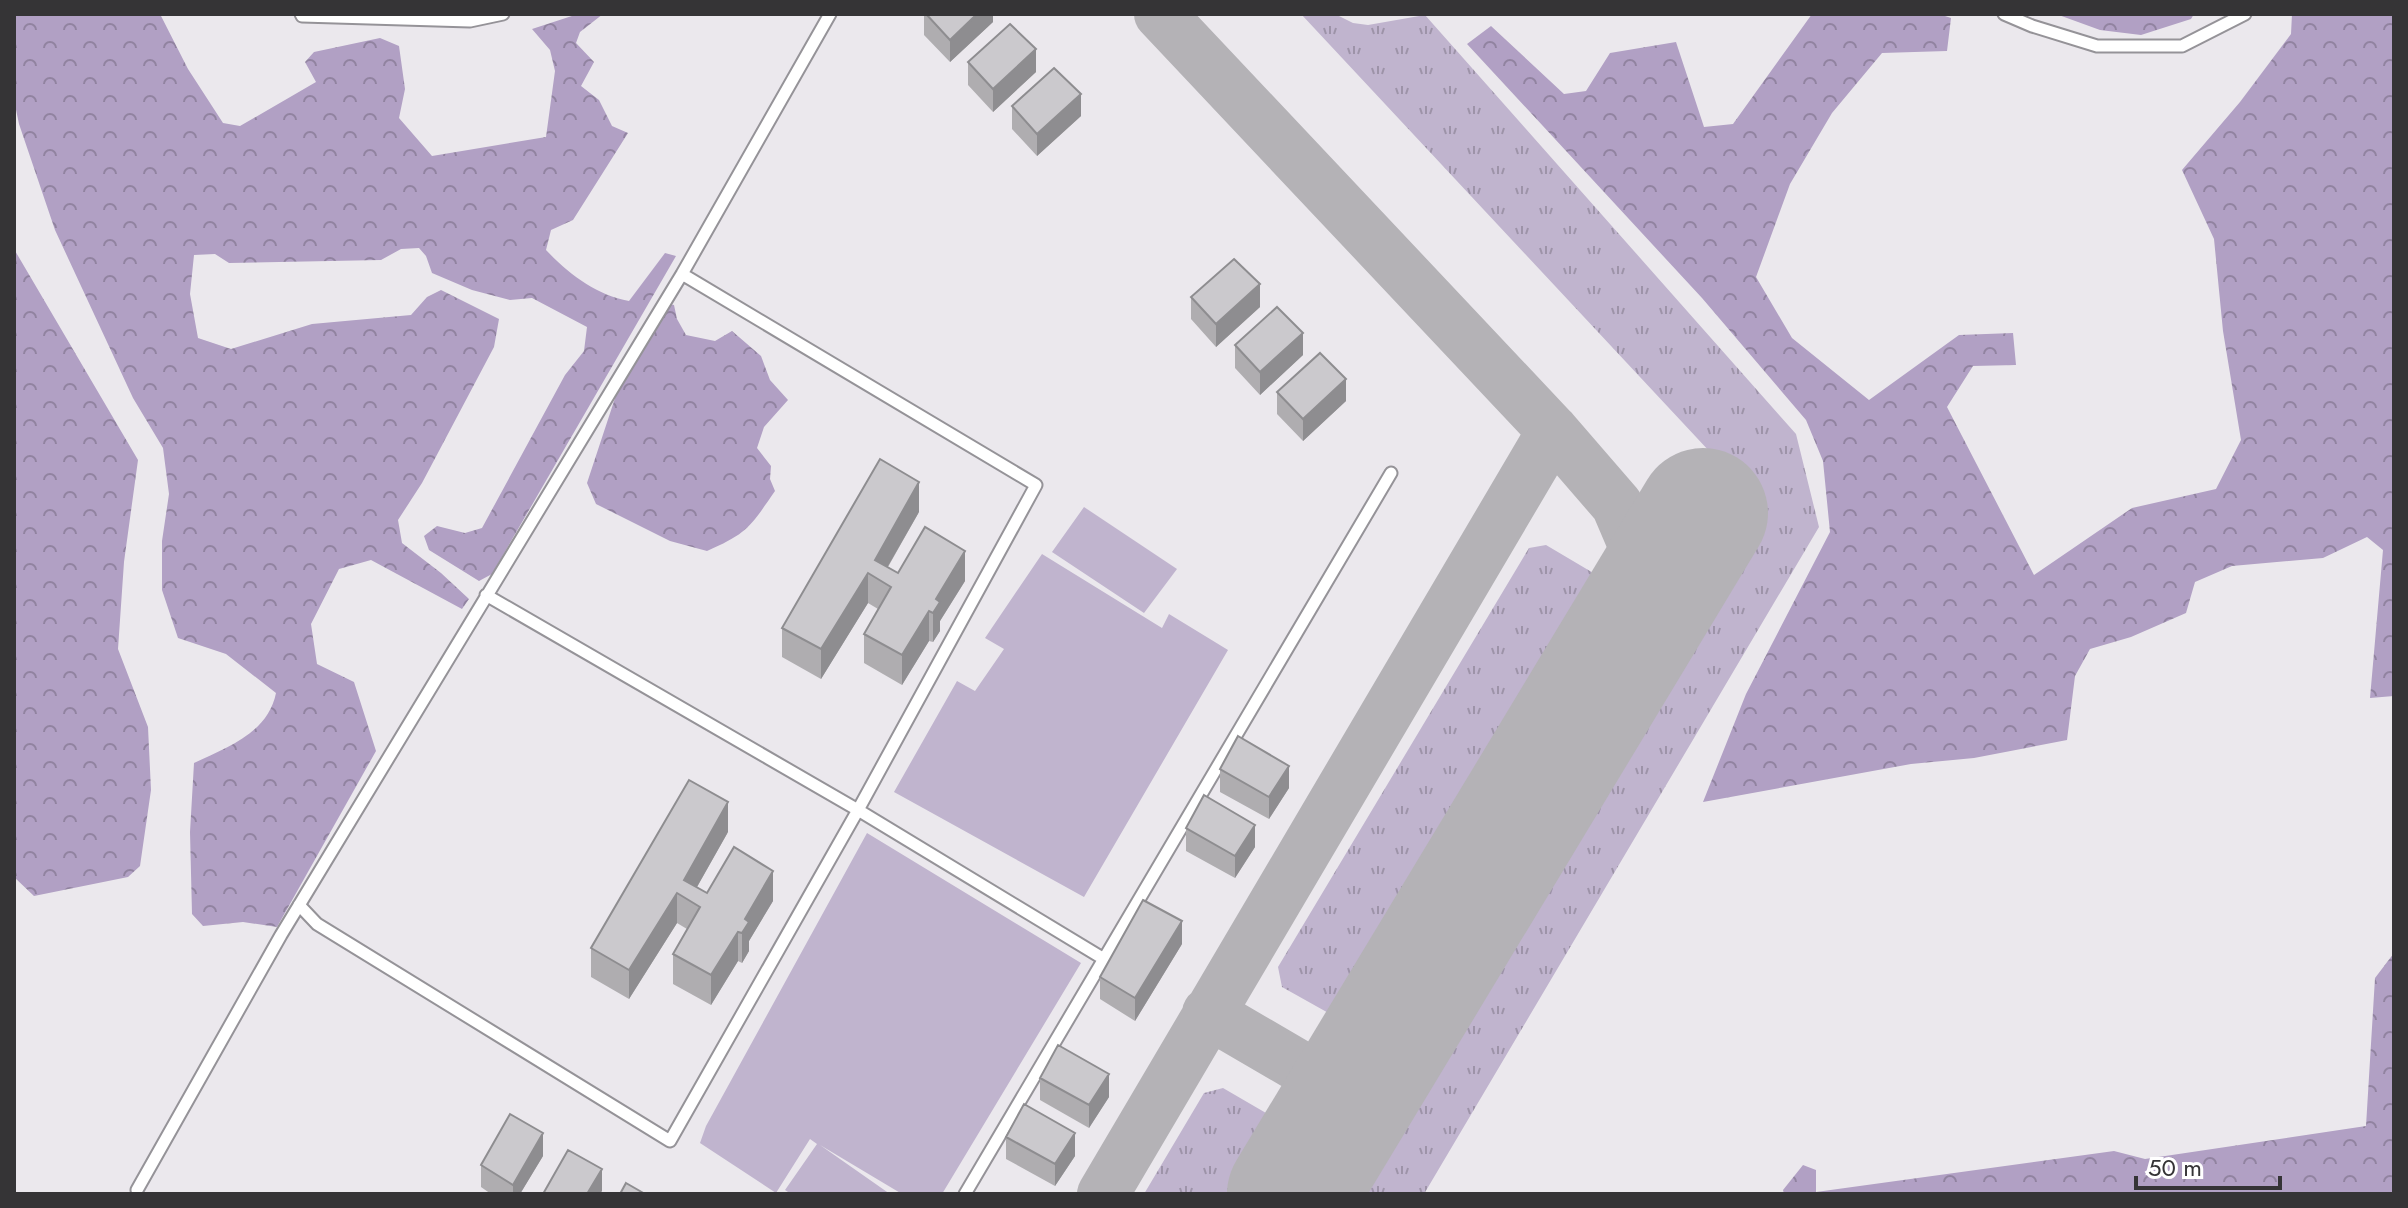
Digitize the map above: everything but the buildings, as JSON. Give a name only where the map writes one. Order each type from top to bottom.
[{"type":"lane","points":[[301,14],[470,21],[503,14]]},
{"type":"lane","points":[[137,1190],[299,905],[682,274],[830,14]]},
{"type":"lane","points":[[2004,14],[2097,46],[2182,46],[2245,14]]},
{"type":"lane","points":[[299,905],[317,924],[670,1141],[858,810],[1036,485],[682,274]]},
{"type":"lane","points":[[965,1194],[1391,473]]},
{"type":"lane","points":[[486,595],[858,810],[1104,959]]},
{"type":"green space","points":[[14,14],[160,14],[188,69],[223,123],[240,126],[316,82],[305,62],[314,52],[380,38],[399,46],[405,89],[399,118],[432,156],[546,137],[555,71],[550,50],[532,29],[578,14],[603,14],[580,32],[576,43],[594,62],[581,86],[599,100],[612,126],[628,133],[573,220],[551,230],[546,250],[584,282],[605,294],[629,301],[665,253],[676,256],[492,574],[479,581],[429,550],[424,536],[437,526],[465,533],[482,528],[565,375],[584,351],[587,327],[532,298],[510,300],[472,290],[432,273],[426,256],[419,248],[401,249],[381,260],[229,263],[215,254],[194,255],[190,294],[198,338],[231,349],[312,324],[411,315],[427,297],[441,290],[499,319],[494,347],[422,483],[398,520],[402,543],[469,599],[462,609],[371,560],[339,569],[311,624],[317,664],[354,682],[376,751],[277,927],[243,922],[203,926],[192,914],[190,832],[194,763],[256,729],[272,707],[276,693],[226,654],[178,638],[162,590],[162,541],[169,494],[163,448],[133,398],[55,230],[19,124],[14,100]]},
{"type":"green space","points":[[1301,14],[1335,14],[1353,23],[1368,25],[1425,15],[1796,434],[1819,527],[1424,1194],[1342,1194],[1753,498]]},
{"type":"green space","points":[[1812,14],[1939,14],[1951,18],[1947,51],[1882,53],[1832,113],[1790,184],[1756,277],[1792,338],[1869,400],[1959,335],[2013,333],[2016,365],[1973,366],[1947,407],[2034,575],[2132,508],[2216,489],[2241,440],[2223,331],[2214,239],[2182,170],[2240,102],[2291,34],[2292,14],[2394,14],[2394,696],[2370,698],[2383,550],[2367,537],[2323,558],[2232,566],[2195,582],[2186,613],[2131,637],[2090,649],[2075,676],[2067,740],[1974,758],[1911,764],[1703,802],[1746,694],[1830,532],[1823,461],[1806,420],[1702,298],[1467,44],[1491,26],[1564,94],[1586,91],[1610,53],[1676,42],[1704,127],[1733,124]]},
{"type":"green space","points":[[2056,14],[2194,14],[2191,19],[2141,35],[2100,30]]},
{"type":"green space","points":[[14,249],[138,460],[124,562],[118,649],[148,727],[151,790],[140,866],[128,877],[34,896],[14,877]]},
{"type":"green space","points":[[664,303],[674,305],[677,319],[686,335],[715,341],[732,331],[761,356],[770,380],[788,400],[764,427],[757,448],[771,466],[770,479],[775,491],[747,528],[707,551],[670,541],[596,504],[587,483],[620,383]]},
{"type":"green space","points":[[1084,507],[1177,569],[1144,613],[1052,552]]},
{"type":"green space","points":[[1546,545],[1595,574],[1596,596],[1349,1012],[1332,1015],[1282,987],[1278,967],[1529,548]]},
{"type":"green space","points":[[1042,554],[1162,628],[1169,614],[1228,650],[1084,897],[894,792],[957,681],[975,691],[1004,649],[985,638]]},
{"type":"green space","points":[[867,833],[1081,963],[942,1194],[902,1194],[820,1145],[890,1194],[791,1194],[785,1190],[817,1144],[810,1139],[776,1193],[700,1143],[706,1126]]},
{"type":"green space","points":[[2394,953],[2394,1194],[1784,1194],[1783,1190],[1803,1165],[1816,1170],[1816,1192],[2114,1151],[2145,1159],[2366,1126],[2375,978]]},
{"type":"green space","points":[[1223,1088],[1273,1117],[1277,1136],[1243,1194],[1144,1194],[1204,1093]]},
{"type":"taxiway","points":[[1160,14],[1553,431],[1617,505],[1655,594]]},
{"type":"taxiway","points":[[1103,1194],[1553,431]]},
{"type":"taxiway","points":[[1208,1013],[1350,1096]]},
{"type":"runway","points":[[1292,1194],[1703,513]]}]
